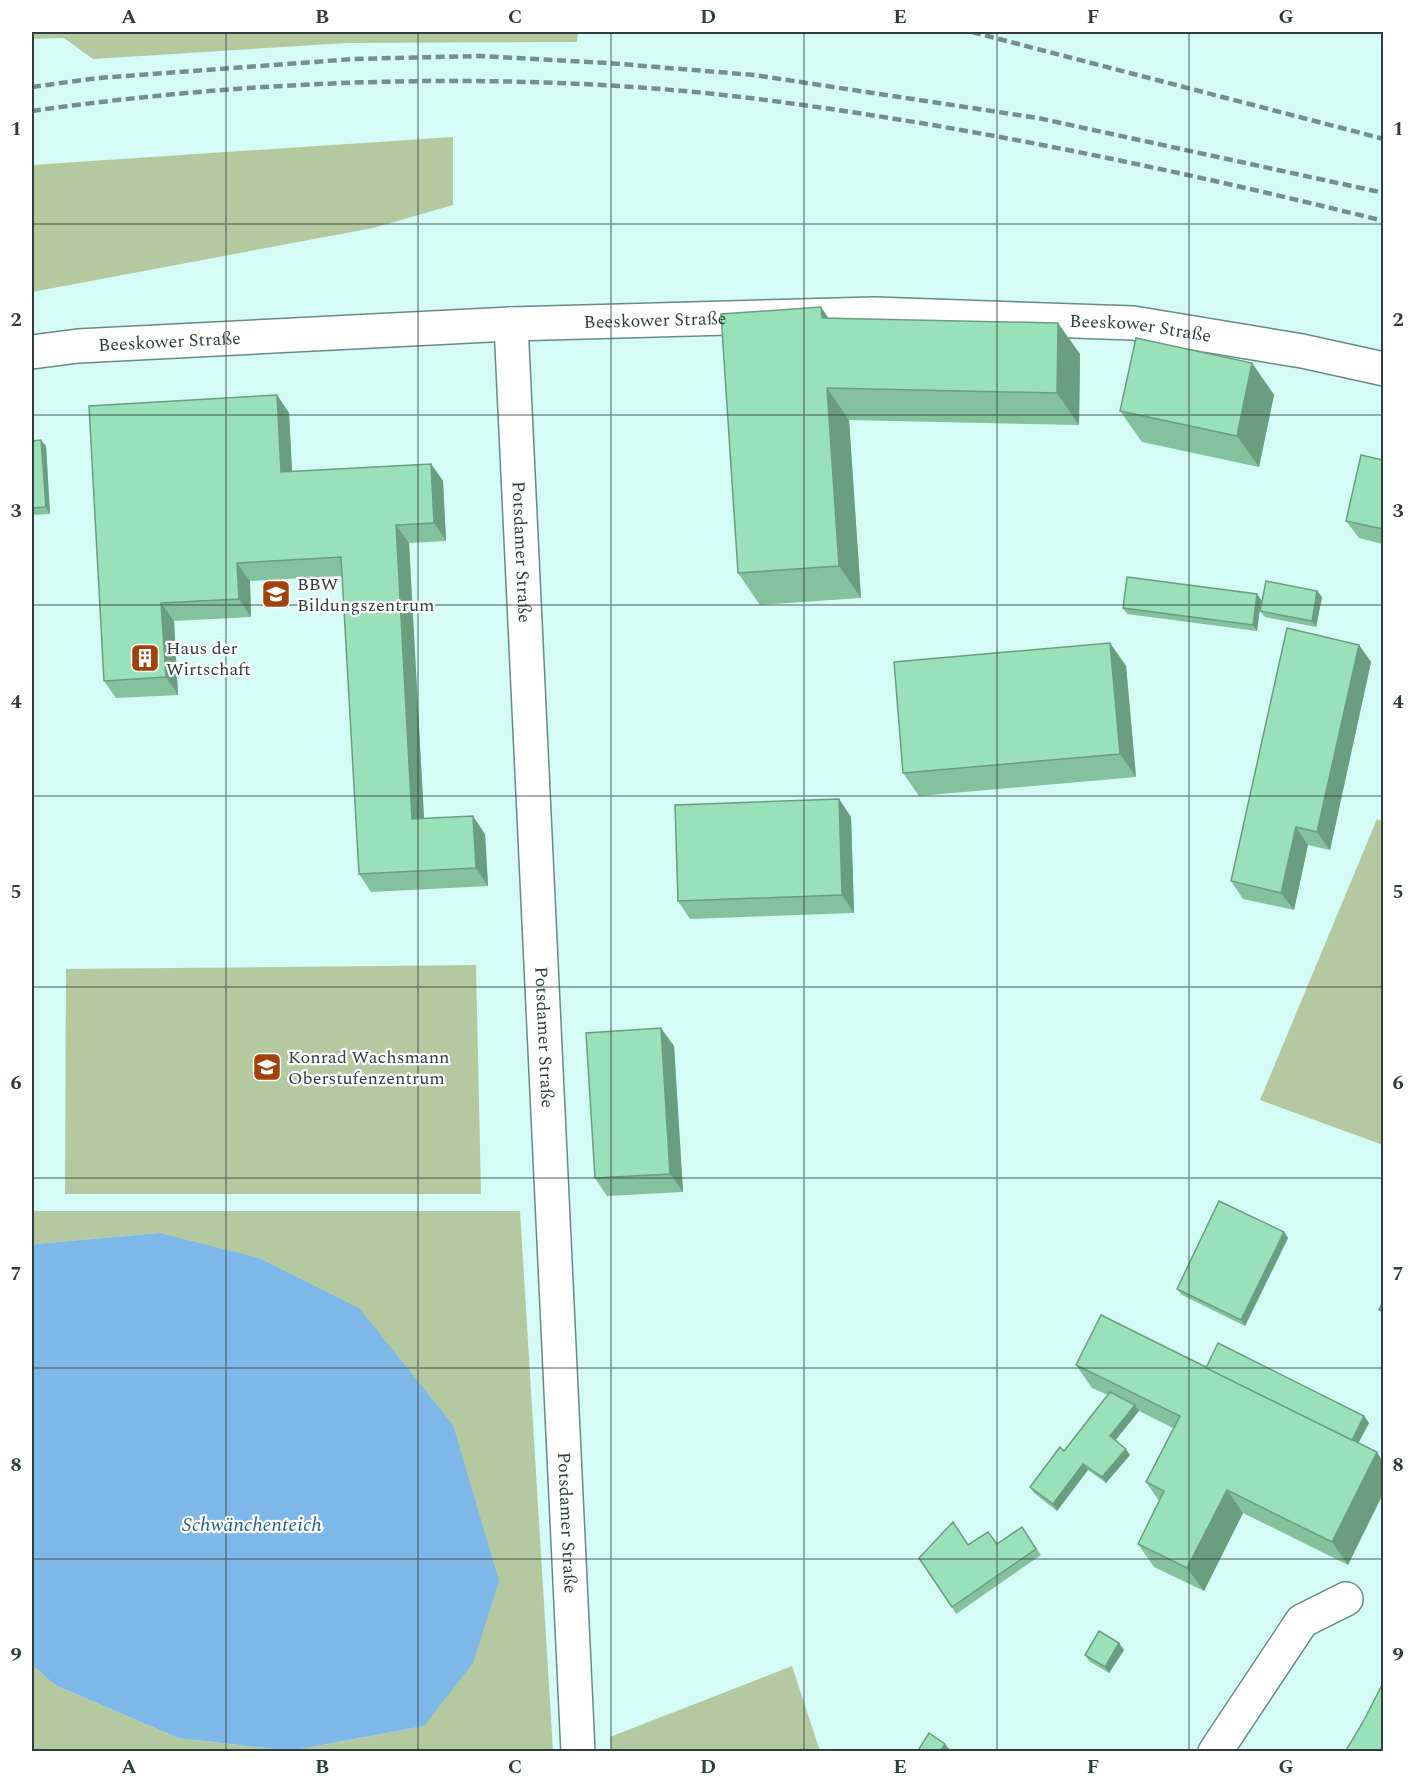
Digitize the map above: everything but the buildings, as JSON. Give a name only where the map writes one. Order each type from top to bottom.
[{"type":"street","name":"Beeskower Straße","points":[[32,352],[78,346],[511,324],[874,314],[1132,323],[1302,351],[1383,369]]},
{"type":"street","name":"Potsdamer Straße","points":[[511,324],[578,1752]]},
{"type":"street","points":[[1215,1752],[1302,1621],[1346,1599]]},
{"type":"green space","points":[[32,32],[578,32],[577,42],[347,43],[93,59],[64,38],[32,39]]},
{"type":"green space","points":[[453,137],[453,205],[373,228],[32,292],[32,165]]},
{"type":"green space","points":[[1377,819],[1384,822],[1383,1145],[1260,1100]]},
{"type":"green space","name":"Konrad Wachsmann Oberstufenzentrum","points":[[476,965],[481,1194],[65,1194],[66,969]]},
{"type":"green space","points":[[32,1211],[520,1211],[553,1751],[290,1751],[424,1726],[159,1233],[36,1244],[32,1249]]},
{"type":"green space","points":[[32,1665],[55,1685],[178,1738],[290,1751],[32,1751]]},
{"type":"green space","points":[[792,1666],[820,1751],[611,1751],[610,1737]]},
{"type":"water","name":"Schwänchenteich","points":[[159,1233],[259,1258],[359,1308],[453,1425],[499,1581],[473,1663],[424,1726],[290,1751],[178,1738],[55,1685],[32,1665],[32,1249],[36,1244]]},
{"type":"railway","points":[[972,32],[1384,139]]},
{"type":"railway","points":[[32,87],[98,78],[353,59],[480,56],[608,63],[754,75],[1038,118],[1384,193]]},
{"type":"railway","points":[[32,111],[209,91],[299,85],[482,81],[662,89],[830,109],[989,135],[1148,166],[1384,221]]},
{"type":"place","name":"BBW Bildungszentrum","points":[[276,594]]},
{"type":"place","name":"Haus der Wirtschaft","points":[[145,658]]},
{"type":"place","name":"Konrad Wachsmann Oberstufenzentrum","points":[[267,1067]]}]
